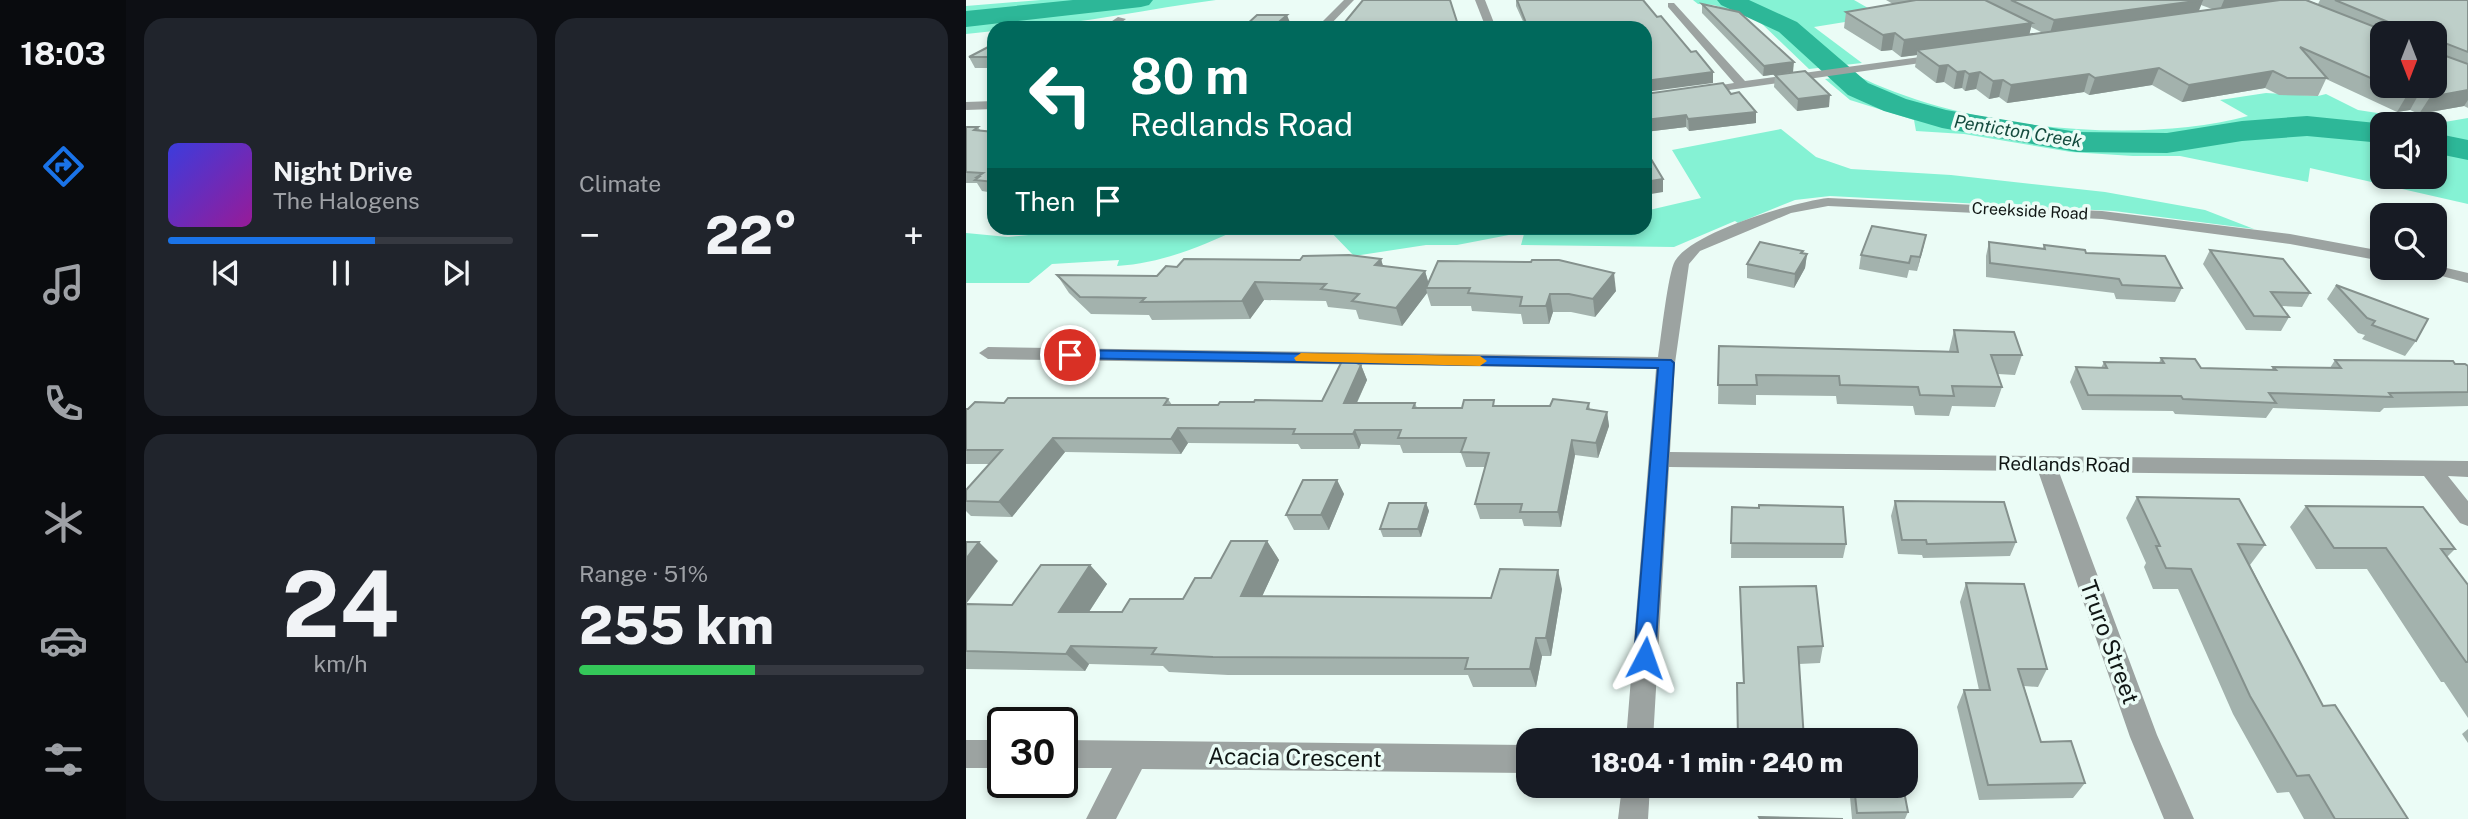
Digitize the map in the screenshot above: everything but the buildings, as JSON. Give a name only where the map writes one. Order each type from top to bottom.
[{"type":"street","points":[[1328,21],[1349,0]]},
{"type":"street","points":[[1480,0],[1488,21]]},
{"type":"street","points":[[1671,5],[1742,85]]},
{"type":"street","points":[[1686,93],[1953,55]]},
{"type":"street","points":[[966,106],[987,105]]},
{"type":"street","name":"Creekside Road","points":[[1666,363],[1681,263],[1686,255],[1695,248],[1803,205],[1828,202],[2102,215],[2290,239],[2370,254]]},
{"type":"street","points":[[2447,273],[2468,278]]},
{"type":"street","points":[[988,354],[1666,363],[1640,728]]},
{"type":"street","name":"Redlands Road","points":[[1659,459],[2468,469]]},
{"type":"street","name":"Truro Street","points":[[2046,464],[2144,737],[2179,819]]},
{"type":"street","points":[[2429,468],[2468,517]]},
{"type":"street","points":[[966,754],[987,754]]},
{"type":"street","name":"Acacia Crescent","points":[[1078,754],[1516,759]]},
{"type":"street","points":[[1101,819],[1134,755]]},
{"type":"street","points":[[1633,819],[1635,798]]},
{"type":"green space","points":[[1041,0],[1216,0],[1084,21],[987,21],[987,32],[966,34],[966,6]]},
{"type":"green space","points":[[1693,0],[1854,0],[1882,16],[1814,27],[1862,63],[1809,69],[1759,21],[1714,5],[1698,4]]},
{"type":"green space","points":[[1856,75],[1898,93],[1945,108],[2049,127],[2102,130],[2154,130],[2203,125],[2248,116],[2220,100],[2266,93],[2318,96],[2326,94],[2358,110],[2371,112],[2370,182],[2310,168],[2308,182],[2180,156],[2071,152],[1964,134],[1916,131],[1914,120],[1850,100],[1825,79]]},
{"type":"green space","points":[[2468,118],[2468,204],[2402,189],[2447,189],[2447,122]]},
{"type":"green space","points":[[1781,129],[1816,157],[1851,169],[1951,175],[2105,192],[2205,210],[2254,229],[2114,211],[1830,196],[1795,200],[1738,223],[1735,221],[1674,247],[1521,245],[1524,235],[1652,235],[1652,209],[1701,198],[1672,150]]},
{"type":"green space","points":[[966,233],[1008,237],[1225,235],[1165,258],[1134,264],[1117,266],[1119,260],[1052,264],[1029,283],[966,283]]},
{"type":"green space","points":[[1334,235],[1509,235],[1457,245],[1426,245],[1354,256]]},
{"type":"waterway","name":"Penticton Creek","points":[[966,19],[1141,0]]},
{"type":"waterway","name":"Penticton Creek","points":[[1729,0],[1788,27],[1858,89],[1895,105],[1942,119],[2077,142],[2167,143],[2242,131],[2307,126],[2370,132]]},
{"type":"waterway","name":"Penticton Creek","points":[[2447,146],[2468,150]]},
{"type":"slow traffic","points":[[1301,358],[1480,361]]},
{"type":"route","points":[[1070,355],[1666,363],[1645,658]]}]
